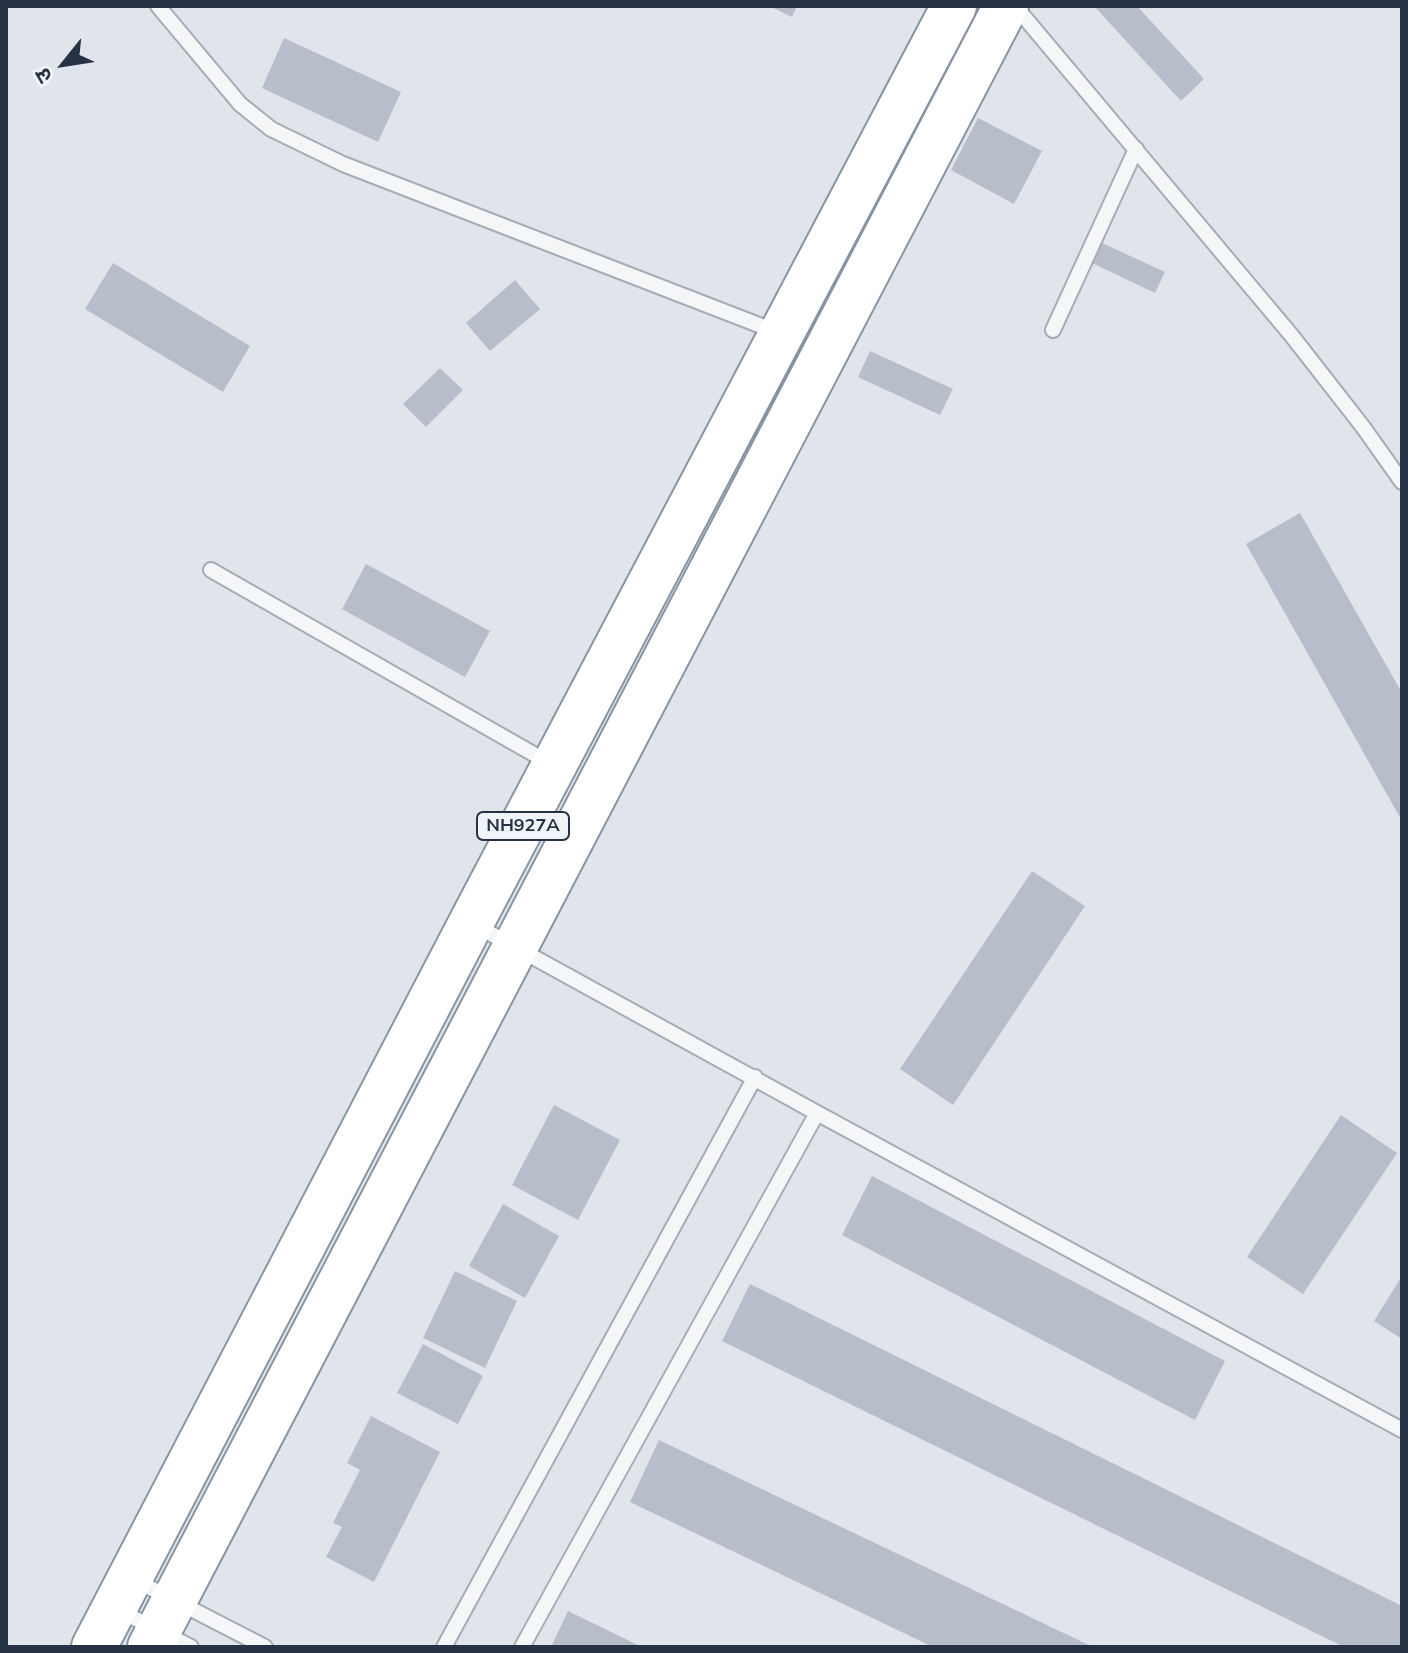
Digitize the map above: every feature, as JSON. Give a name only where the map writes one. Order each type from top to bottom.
[{"type":"highway","name":"NH927A","points":[[94,1647],[954,6]]},
{"type":"highway","name":"NH927A","points":[[169,1631],[515,947],[1006,6]]},
{"type":"lane","points":[[158,6],[240,104],[271,129],[343,164],[781,334]]},
{"type":"lane","points":[[1015,6],[1292,336],[1402,482]]},
{"type":"lane","points":[[1053,330],[1136,149]]},
{"type":"lane","points":[[211,570],[555,766]]},
{"type":"lane","points":[[471,923],[1402,1430]]},
{"type":"lane","points":[[444,1647],[755,1077]]},
{"type":"lane","points":[[522,1647],[817,1113]]},
{"type":"lane","points":[[123,1594],[169,1631],[265,1647]]},
{"type":"lane","points":[[123,1594],[169,1631]]},
{"type":"building","points":[[769,6],[797,6],[792,17]]},
{"type":"building","points":[[1094,6],[1137,6],[1204,79],[1181,101]]},
{"type":"building","points":[[284,38],[401,92],[378,142],[262,88]]},
{"type":"building","points":[[978,118],[1042,151],[1014,204],[951,170]]},
{"type":"building","points":[[1102,243],[1165,272],[1155,293],[1092,263]]},
{"type":"building","points":[[113,263],[250,346],[223,392],[85,309]]},
{"type":"building","points":[[515,280],[540,309],[490,351],[466,323]]},
{"type":"building","points":[[870,351],[953,389],[940,415],[858,377]]},
{"type":"building","points":[[440,368],[463,390],[426,427],[403,404]]},
{"type":"building","points":[[1300,513],[1402,693],[1402,821],[1246,544]]},
{"type":"building","points":[[366,564],[490,631],[465,677],[342,609]]},
{"type":"building","points":[[1032,871],[1085,906],[953,1105],[900,1069]]},
{"type":"building","points":[[554,1105],[620,1140],[578,1220],[512,1185]]},
{"type":"building","points":[[1341,1115],[1397,1153],[1303,1294],[1247,1257]]},
{"type":"building","points":[[872,1176],[1225,1361],[1195,1420],[842,1235]]},
{"type":"building","points":[[503,1204],[559,1236],[525,1298],[469,1266]]},
{"type":"building","points":[[455,1271],[517,1301],[485,1368],[423,1338]]},
{"type":"building","points":[[1402,1276],[1402,1339],[1374,1321]]},
{"type":"building","points":[[750,1284],[1402,1606],[1402,1647],[1344,1647],[722,1341]]},
{"type":"building","points":[[423,1344],[483,1376],[458,1424],[397,1393]]},
{"type":"building","points":[[371,1416],[440,1452],[374,1582],[326,1557],[342,1527],[333,1523],[360,1470],[347,1463]]},
{"type":"building","points":[[659,1440],[1093,1647],[933,1647],[630,1502]]},
{"type":"building","points":[[568,1611],[642,1647],[551,1647]]}]
